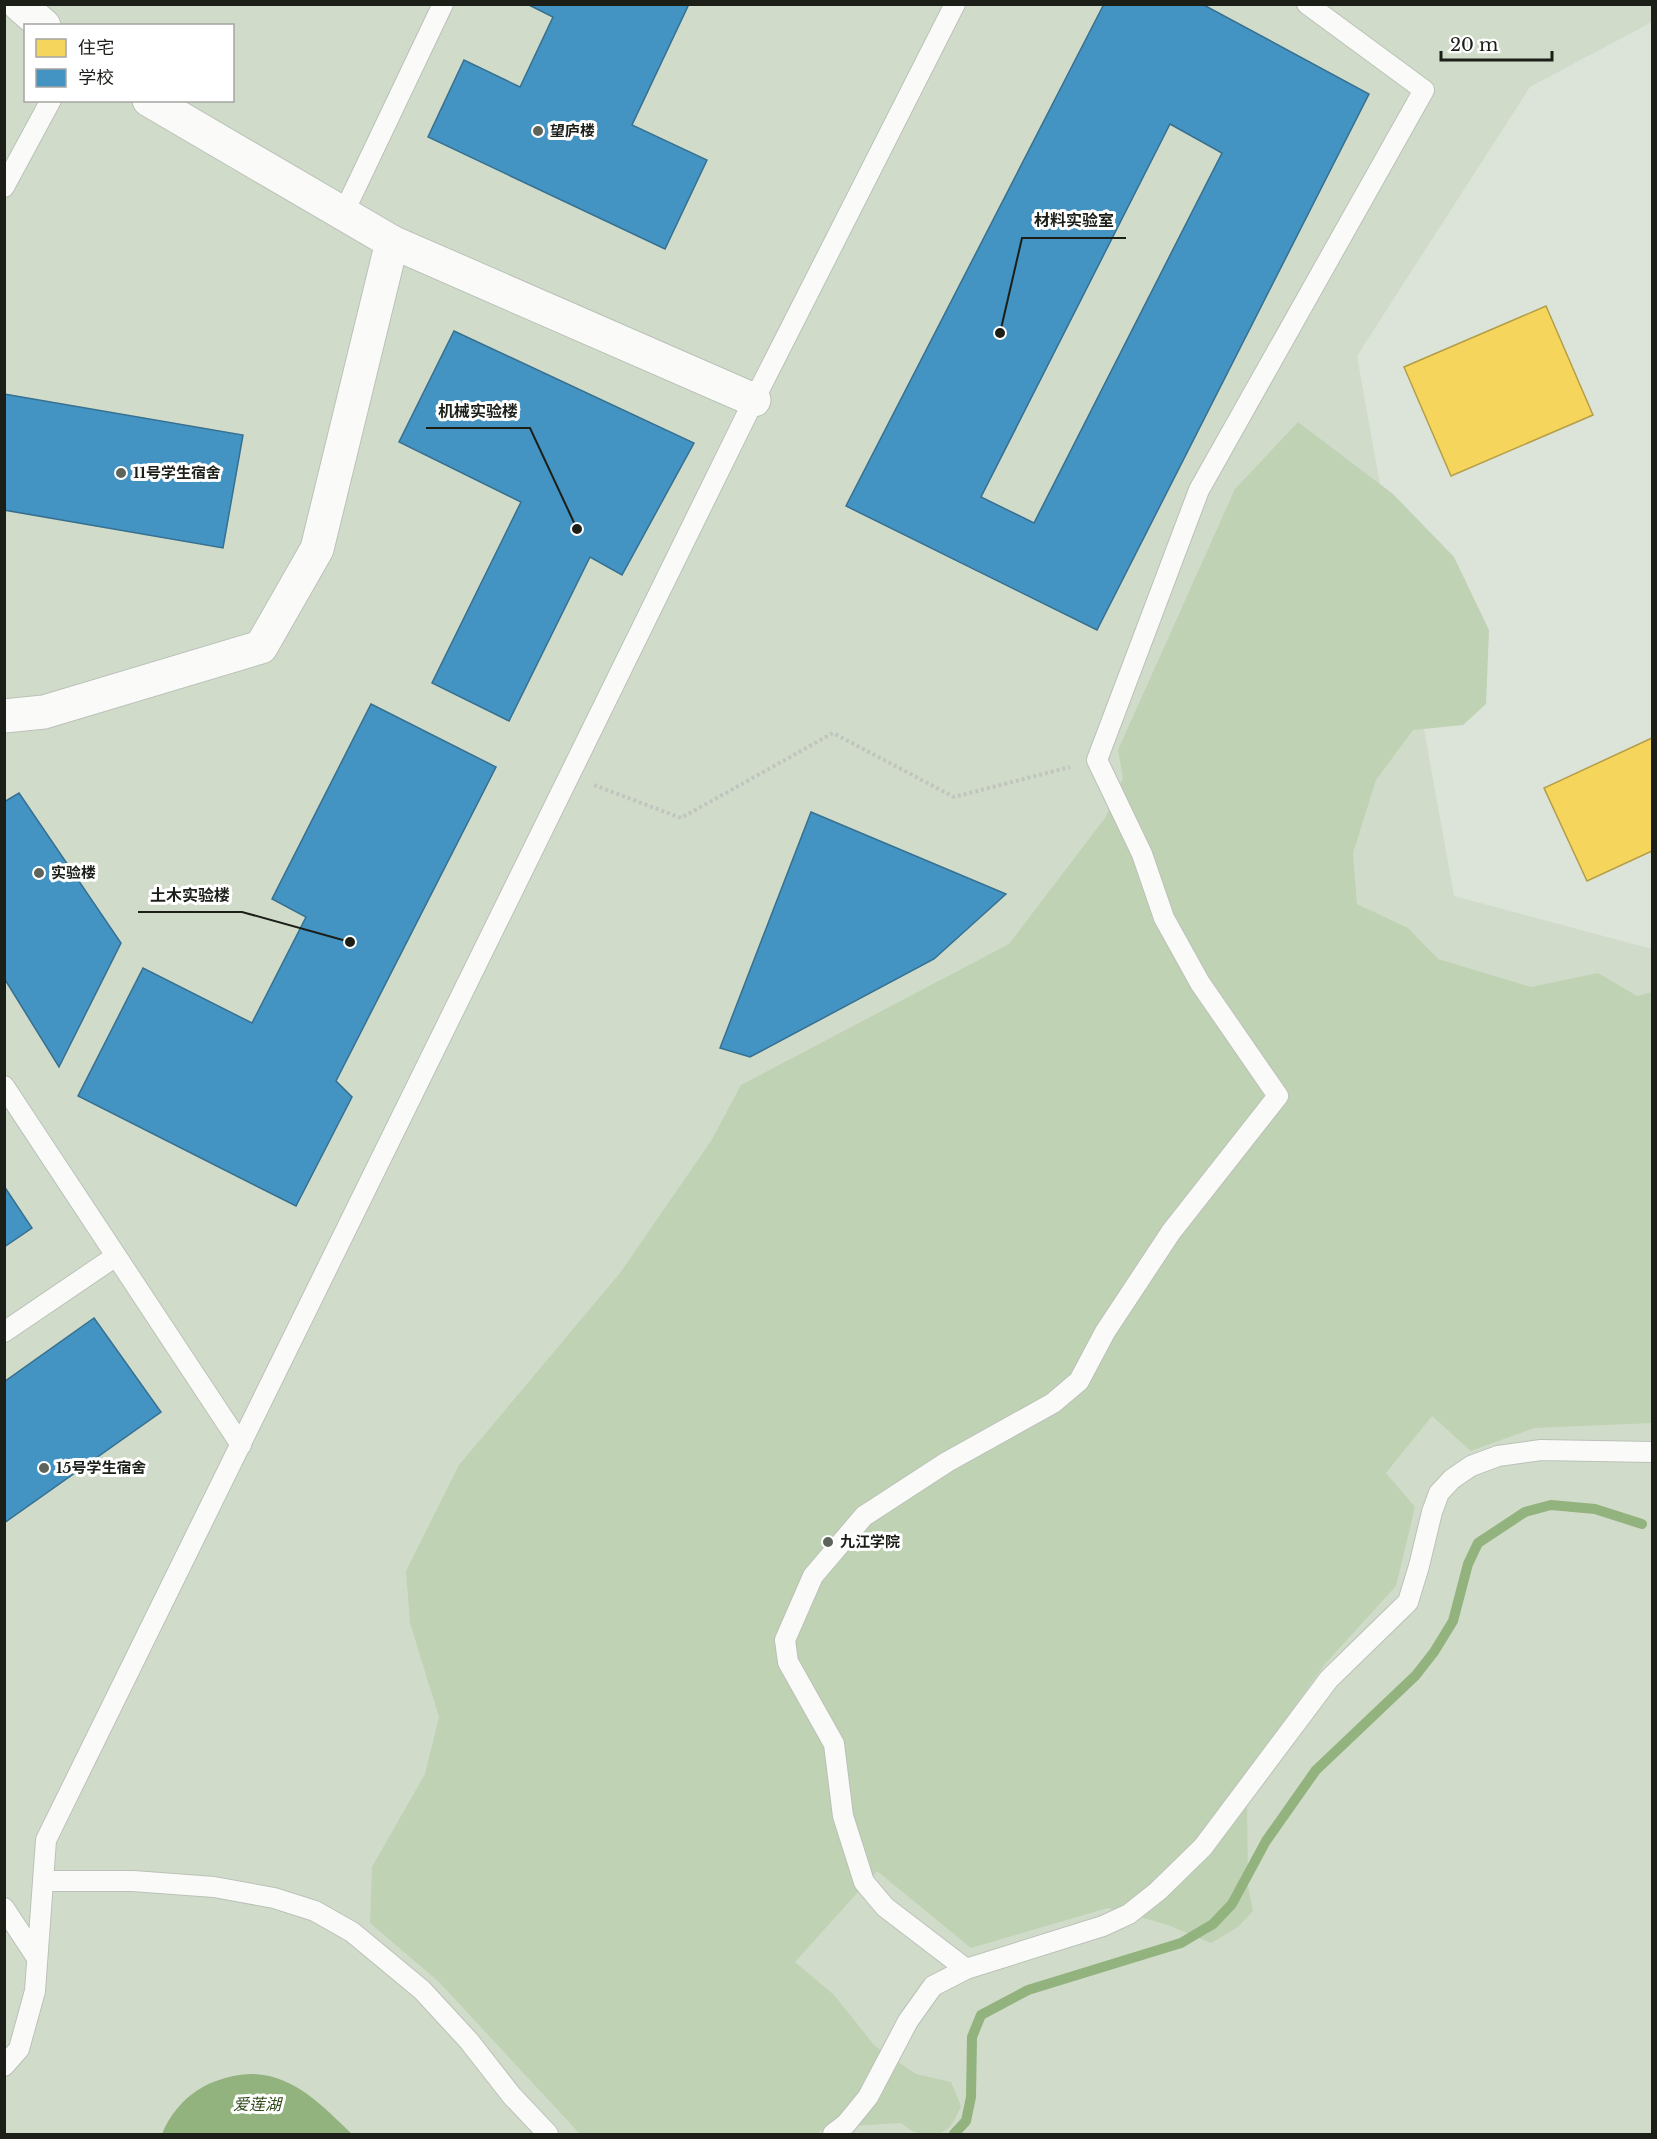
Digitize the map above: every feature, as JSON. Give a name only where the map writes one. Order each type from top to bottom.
[{"type":"street","points":[[20,4],[42,24]]},
{"type":"street","points":[[152,102],[392,242],[754,400]]},
{"type":"street","points":[[4,716],[44,712],[261,647],[317,549],[392,242]]},
{"type":"lane","points":[[343,214],[444,4]]},
{"type":"lane","points":[[4,2066],[19,2049],[35,1991],[46,1840],[754,400],[955,4]]},
{"type":"lane","points":[[966,1969],[885,1907],[864,1882],[843,1816],[834,1744],[788,1662],[785,1640],[813,1576],[864,1516],[947,1462],[1053,1403],[1079,1382],[1105,1332],[1170,1232],[1278,1096],[1200,982],[1164,918],[1142,854],[1097,760],[1199,490],[1424,90],[1307,4]]},
{"type":"lane","points":[[4,187],[50,102]]},
{"type":"lane","points":[[4,1086],[241,1445]]},
{"type":"lane","points":[[4,1332],[116,1256]]},
{"type":"lane","points":[[833,2134],[846,2124],[868,2097],[908,2021],[933,1986],[966,1969],[1103,1926],[1129,1914],[1158,1891],[1203,1846],[1329,1679],[1408,1602],[1432,1512],[1439,1493],[1452,1479],[1471,1466],[1498,1456],[1541,1450],[1653,1452]]},
{"type":"lane","points":[[43,1881],[133,1881],[214,1887],[274,1898],[315,1911],[352,1932],[422,1990],[469,2041],[512,2096],[548,2134]]},
{"type":"lane","points":[[4,1908],[37,1958]]},
{"type":"path","points":[[569,776],[681,818],[833,733],[954,797],[1097,760]]},
{"type":"shaded area","name":"九江学院","points":[[5,5],[1652,5],[1652,22],[1530,87],[1357,356],[1454,896],[1652,949],[1652,2134],[5,2134]]},
{"type":"shaded area","points":[[1298,422],[1393,494],[1454,557],[1489,630],[1486,704],[1463,725],[1413,730],[1376,780],[1353,853],[1357,904],[1408,928],[1438,959],[1531,987],[1598,973],[1637,996],[1652,992],[1652,1423],[1534,1428],[1471,1451],[1432,1416],[1386,1473],[1415,1507],[1396,1586],[1325,1664],[1251,1767],[1247,1801],[1248,1886],[1253,1911],[1238,1927],[1211,1943],[1168,1925],[1108,1908],[971,1948],[877,1871],[795,1962],[834,1995],[875,2046],[916,2074],[951,2082],[961,2106],[953,2121],[943,2132],[922,2134],[912,2131],[901,2123],[825,2128],[816,2134],[580,2134],[439,1982],[370,1923],[372,1867],[425,1774],[439,1717],[410,1623],[406,1571],[459,1465],[620,1273],[711,1141],[741,1085],[1009,944],[1105,818],[1123,778],[1118,750],[1235,489]]},
{"type":"water","name":"爱莲湖","points":[[251,2074],[267,2076],[294,2086],[318,2103],[352,2134],[162,2134],[177,2109],[197,2090],[222,2079]]},
{"type":"building: 住宅","points":[[1546,306],[1593,415],[1451,476],[1404,367]]},
{"type":"building: 住宅","points":[[1652,738],[1652,851],[1587,881],[1544,788]]},
{"type":"building: 学校","name":"望庐楼","points":[[527,4],[689,4],[632,125],[707,160],[665,249],[428,137],[464,60],[520,87],[553,17]]},
{"type":"building: 学校","points":[[1104,4],[1202,4],[1369,94],[1097,630],[846,506]],"holes":[[[1170,124],[1222,153],[1034,523],[981,497]]]},
{"type":"building: 学校","points":[[454,331],[694,443],[622,575],[590,557],[509,721],[432,683],[521,502],[399,442]]},
{"type":"building: 学校","name":"11号学生宿舍","points":[[4,394],[243,435],[223,548],[4,510]]},
{"type":"building: 学校","points":[[371,704],[496,767],[336,1081],[352,1097],[296,1206],[78,1096],[143,968],[252,1023],[306,917],[272,899]]},
{"type":"building: 学校","name":"实验楼","points":[[19,793],[121,943],[59,1067],[4,978],[4,802]]},
{"type":"building: 学校","points":[[811,812],[1006,894],[934,959],[750,1057],[720,1048]]},
{"type":"building: 学校","points":[[4,1186],[32,1228],[4,1247]]},
{"type":"building: 学校","name":"15号学生宿舍","points":[[94,1318],[161,1412],[4,1523],[4,1382]]},
{"type":"waterway","points":[[954,2134],[966,2121],[971,2097],[972,2037],[981,2015],[1028,1990],[1181,1943],[1213,1924],[1232,1904],[1266,1841],[1316,1770],[1416,1675],[1434,1652],[1453,1621],[1468,1564],[1478,1543],[1525,1512],[1551,1505],[1595,1509],[1642,1524]]},
{"type":"place","name":"望庐楼","points":[[538,131]]},
{"type":"place","name":"材料实验室","points":[[1000,333]]},
{"type":"place","name":"11号学生宿舍","points":[[121,473]]},
{"type":"place","name":"机械实验楼","points":[[577,529]]},
{"type":"place","name":"实验楼","points":[[39,873]]},
{"type":"place","name":"土木实验楼","points":[[350,942]]},
{"type":"place","name":"15号学生宿舍","points":[[44,1468]]},
{"type":"place","name":"九江学院","points":[[828,1542]]}]
